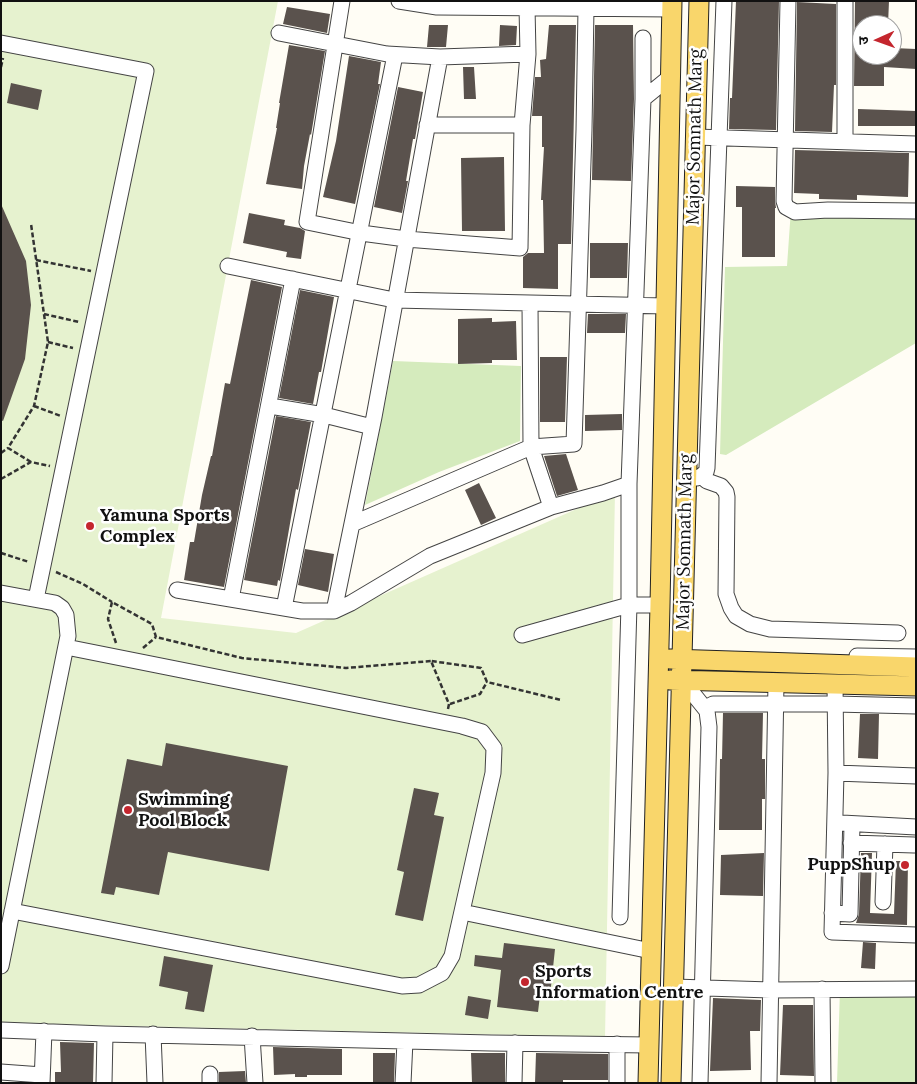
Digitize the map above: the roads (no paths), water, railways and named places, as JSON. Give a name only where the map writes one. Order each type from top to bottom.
[{"type":"main road","points":[[672,5],[698,5]]},
{"type":"main road","name":"Major Somnath Marg","points":[[648,1083],[672,5]]},
{"type":"main road","name":"Major Somnath Marg","points":[[671,1083],[682,680],[694,477],[695,137],[698,5]]},
{"type":"main road","points":[[658,659],[916,667]]},
{"type":"main road","points":[[658,680],[916,686]]},
{"type":"main road","points":[[651,951],[674,951]]},
{"type":"street","points":[[342,1],[307,222],[361,233],[406,239],[520,248],[522,126],[528,54],[527,8]]},
{"type":"street","points":[[399,1],[437,7],[586,8],[672,5]]},
{"type":"street","points":[[694,477],[706,472],[707,468],[724,1]]},
{"type":"street","points":[[788,1],[784,201],[786,207],[795,212],[828,210],[916,211]]},
{"type":"street","points":[[845,1],[845,141]]},
{"type":"street","points":[[352,524],[532,447],[574,444],[586,8]]},
{"type":"street","points":[[279,33],[396,54],[440,57],[528,54]]},
{"type":"street","points":[[620,917],[629,605],[629,484],[644,99],[643,38]]},
{"type":"street","points":[[1,43],[146,71],[36,600]]},
{"type":"street","points":[[284,608],[396,54]]},
{"type":"street","points":[[334,611],[372,427],[440,57]]},
{"type":"street","points":[[644,99],[670,77]]},
{"type":"street","points":[[427,124],[522,126]]},
{"type":"street","points":[[695,137],[916,144]]},
{"type":"street","points":[[228,266],[395,300],[666,306]]},
{"type":"street","points":[[231,599],[270,406],[292,279]]},
{"type":"street","points":[[530,303],[532,447],[551,507]]},
{"type":"street","points":[[270,406],[324,415],[372,427]]},
{"type":"street","points":[[694,477],[720,486],[727,497],[726,594],[730,608],[736,616],[750,624],[770,629],[898,632]]},
{"type":"street","points":[[177,590],[284,608],[323,612],[334,611],[351,603],[430,556],[551,507],[629,484]]},
{"type":"street","points":[[1,593],[55,603],[62,608],[68,624],[66,646],[1,966]]},
{"type":"street","points":[[522,635],[629,605],[660,605]]},
{"type":"street","points":[[12,911],[402,986],[418,985],[442,973],[452,956],[493,773],[494,748],[482,732],[444,722],[66,646]]},
{"type":"street","points":[[813,664],[819,658],[826,655],[916,657]]},
{"type":"street","points":[[682,680],[707,711],[709,727],[700,1083]]},
{"type":"street","points":[[769,1083],[776,683]]},
{"type":"street","points":[[835,684],[836,773],[832,932],[916,935]]},
{"type":"street","points":[[705,708],[713,704],[776,703],[916,706]]},
{"type":"street","points":[[836,773],[916,776]]},
{"type":"street","points":[[834,823],[916,827]]},
{"type":"street","points":[[832,914],[850,914],[852,824]]},
{"type":"street","points":[[851,843],[914,845]]},
{"type":"street","points":[[883,902],[885,844]]},
{"type":"street","points":[[462,912],[651,951]]},
{"type":"street","points":[[673,987],[770,990],[916,988]]},
{"type":"street","points":[[822,989],[823,1083]]},
{"type":"street","points":[[1,1030],[405,1041],[649,1045]]},
{"type":"street","points":[[1,1072],[42,1079],[44,1031]]},
{"type":"street","points":[[104,1083],[105,1034]]},
{"type":"street","points":[[153,1034],[155,1083]]},
{"type":"street","points":[[252,1036],[255,1083]]},
{"type":"street","points":[[403,1083],[405,1041]]},
{"type":"street","points":[[514,1083],[516,1043]]},
{"type":"street","points":[[617,1083],[618,1044]]},
{"type":"place","name":"Yamuna Sports Complex","points":[[90,526]]},
{"type":"place","name":"Swimming Pool Block","points":[[128,810]]},
{"type":"place","name":"PuppShup","points":[[905,865]]},
{"type":"place","name":"Sports Information Centre","points":[[525,982]]}]
